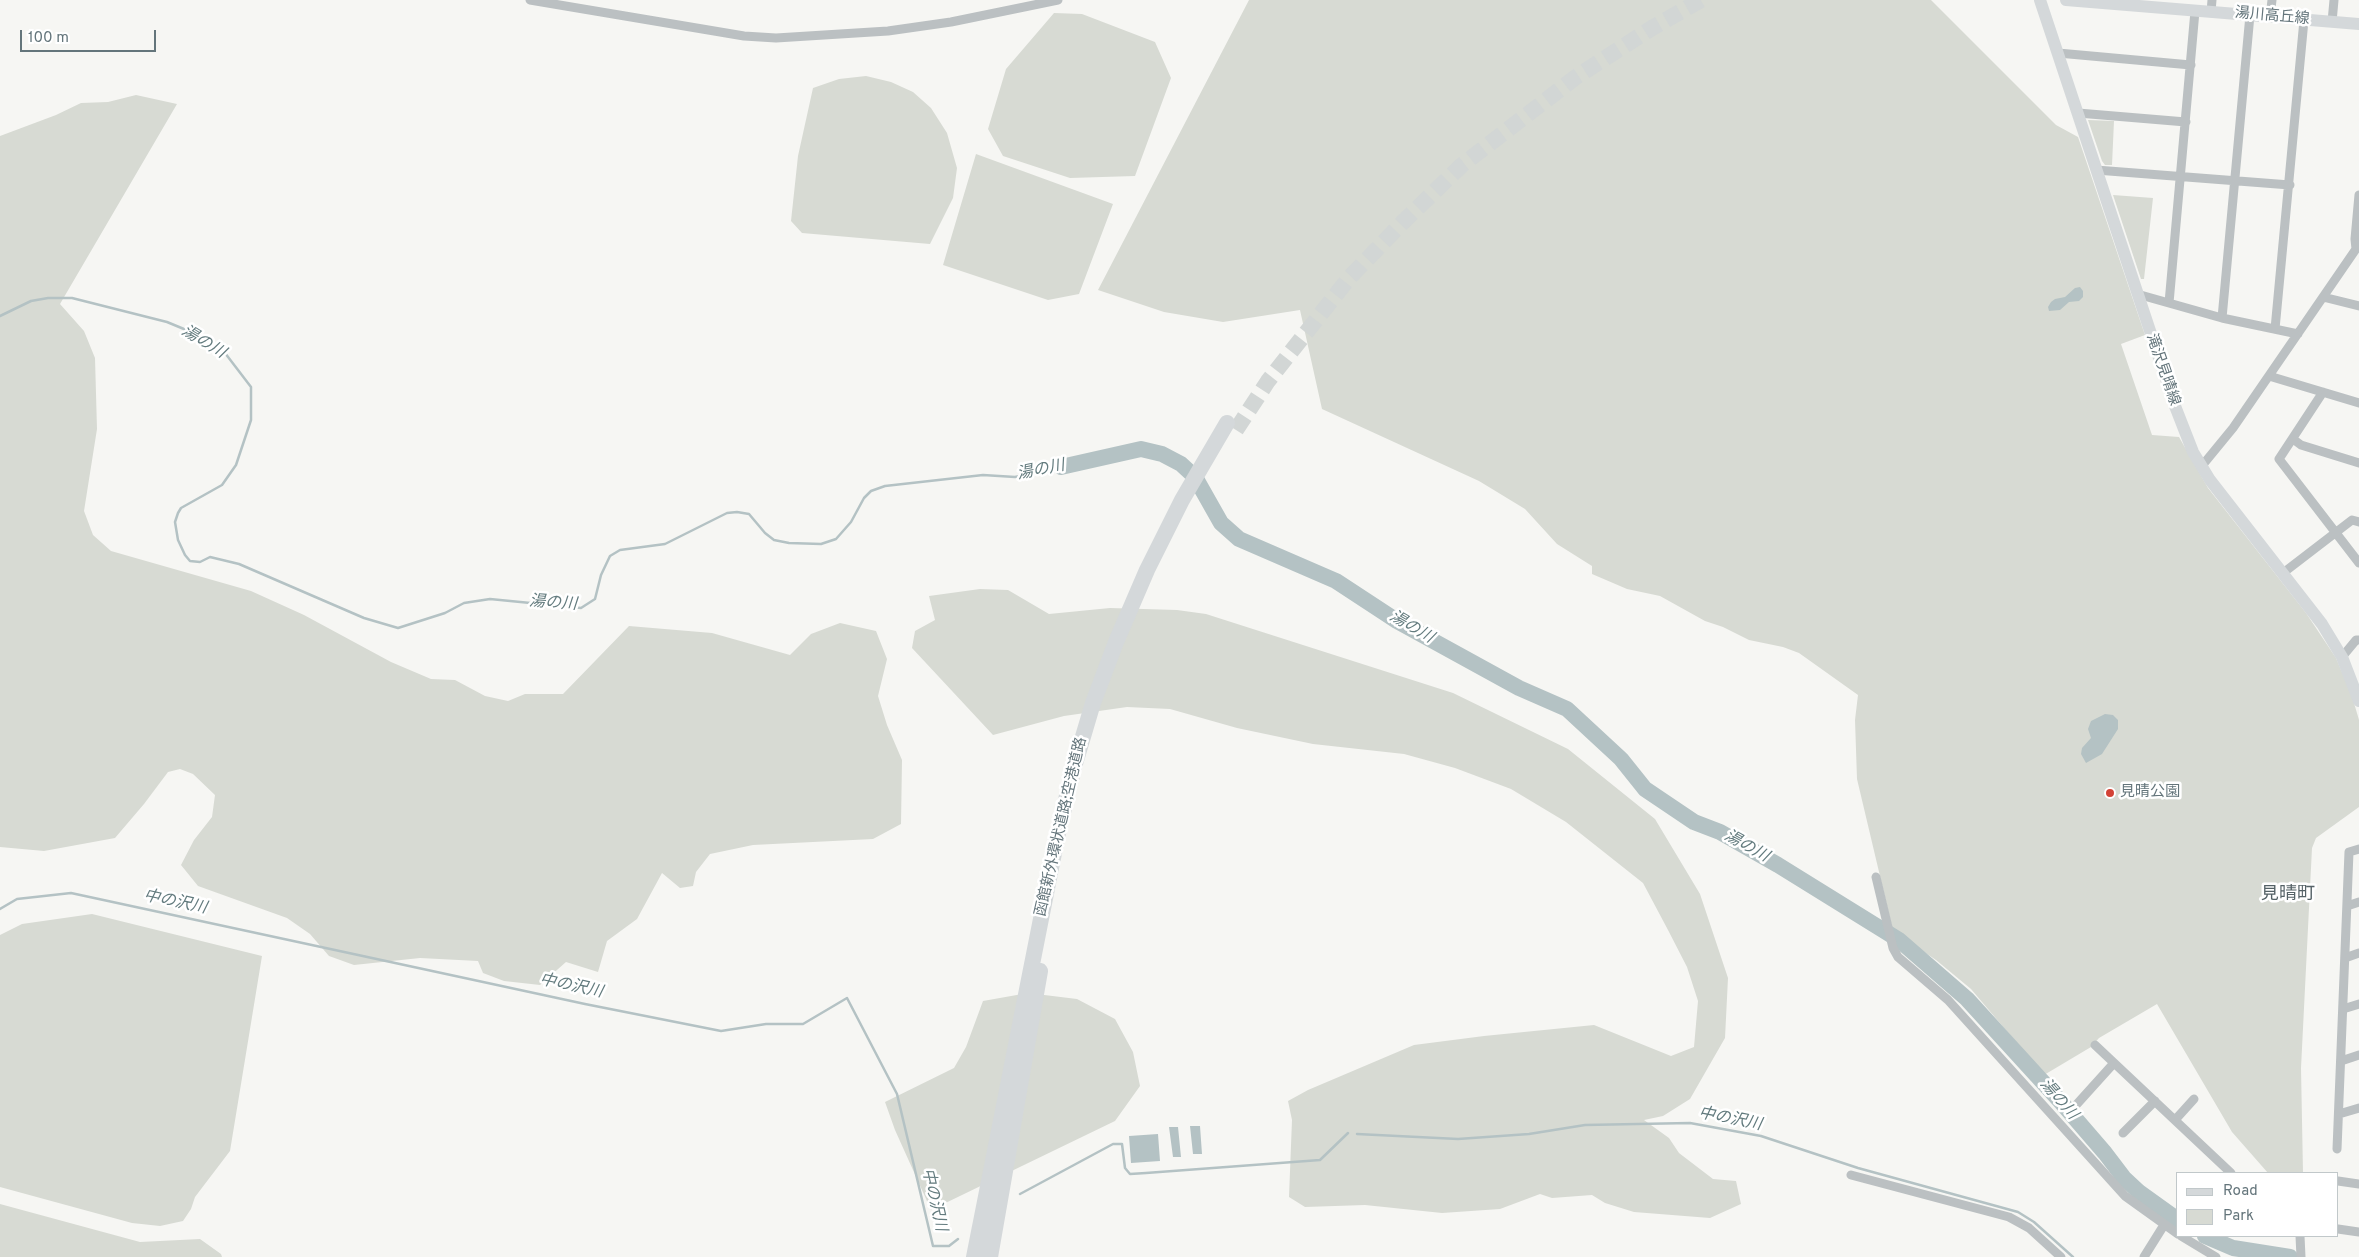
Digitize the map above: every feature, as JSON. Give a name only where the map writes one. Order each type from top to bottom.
[{"type":"highway","name":"函館新外環状道路;空港道路","points":[[974,1257],[1038,925],[1074,767],[1093,703],[1146,570],[1205,468],[1232,426]]},
{"type":"highway","name":"函館新外環状道路;空港道路","points":[[990,1257],[1052,908],[1066,834],[1081,770],[1101,704],[1123,644],[1186,502]]},
{"type":"street","points":[[530,0],[744,36],[776,38],[888,31],[951,22],[1058,0]]},
{"type":"street","name":"滝沢見晴線","points":[[2040,0],[2184,433],[2202,467],[2322,624],[2342,657],[2359,701]]},
{"type":"street","name":"湯川高丘線","points":[[2066,0],[2156,4],[2195,11],[2212,6],[2250,15],[2359,24]]},
{"type":"street","points":[[2270,17],[2272,0]]},
{"type":"street","points":[[2332,22],[2334,0]]},
{"type":"street","points":[[2169,303],[2195,11]]},
{"type":"street","points":[[2222,318],[2250,15]]},
{"type":"street","points":[[2275,329],[2304,20]]},
{"type":"street","points":[[2058,53],[2190,65]]},
{"type":"street","points":[[2078,113],[2186,122]]},
{"type":"street","points":[[2096,170],[2290,185]]},
{"type":"street","points":[[2202,467],[2233,428],[2357,250],[2354,239],[2359,195]]},
{"type":"street","points":[[2137,294],[2222,318],[2298,334]]},
{"type":"street","points":[[2323,297],[2359,306]]},
{"type":"street","points":[[2269,376],[2359,403]]},
{"type":"street","points":[[2324,392],[2279,459],[2359,563]]},
{"type":"street","points":[[2293,439],[2301,445],[2359,463]]},
{"type":"street","points":[[2283,573],[2352,520],[2359,522]]},
{"type":"street","points":[[2342,657],[2356,640],[2359,640]]},
{"type":"street","points":[[2337,1149],[2349,852],[2359,849]]},
{"type":"street","points":[[1876,877],[1893,948],[1906,966],[1948,1000],[2125,1196],[2176,1233]]},
{"type":"street","points":[[2347,906],[2359,902]]},
{"type":"street","points":[[2345,958],[2359,953]]},
{"type":"street","points":[[2343,1009],[2359,1004]]},
{"type":"street","points":[[2096,1045],[2230,1172]]},
{"type":"street","points":[[2340,1061],[2359,1055]]},
{"type":"street","points":[[2077,1104],[2114,1063]]},
{"type":"street","points":[[2175,1120],[2194,1099]]},
{"type":"street","points":[[2123,1133],[2155,1101]]},
{"type":"street","points":[[2339,1114],[2359,1108]]},
{"type":"street","points":[[1850,1175],[2009,1217],[2029,1228],[2061,1257]]},
{"type":"street","points":[[2339,1181],[2359,1184]]},
{"type":"street","points":[[2144,1257],[2164,1225]]},
{"type":"street","points":[[2339,1229],[2359,1232]]},
{"type":"street","points":[[2182,1237],[2216,1257]]},
{"type":"street","points":[[2300,1237],[2301,1254]]},
{"type":"green space","points":[[1249,0],[1931,0],[2056,125],[2078,137],[2145,335],[2121,344],[2152,435],[2179,437],[2208,488],[2306,613],[2336,658],[2352,696],[2359,720],[2359,807],[2316,838],[2312,848],[2301,1068],[2303,1172],[2267,1172],[2232,1132],[2157,1004],[2099,1038],[2091,1047],[2044,1075],[1971,989],[1936,960],[1893,931],[1857,779],[1855,720],[1858,695],[1799,653],[1783,647],[1749,640],[1723,627],[1705,621],[1660,596],[1627,589],[1592,574],[1592,566],[1557,544],[1525,509],[1479,481],[1322,409],[1300,310],[1223,322],[1164,312],[1098,290]]},
{"type":"green space","points":[[1054,13],[1082,14],[1155,42],[1171,78],[1135,176],[1070,178],[1003,156],[988,129],[1006,69]]},
{"type":"green space","points":[[866,76],[891,82],[913,92],[931,108],[947,133],[957,168],[953,198],[930,244],[802,233],[791,221],[798,156],[813,88],[839,79]]},
{"type":"green space","points":[[136,95],[177,104],[60,304],[84,331],[95,358],[97,429],[84,511],[93,535],[111,551],[251,591],[304,615],[391,662],[431,679],[455,680],[485,696],[508,701],[525,694],[563,694],[629,626],[712,633],[790,655],[811,634],[840,623],[876,631],[887,659],[878,696],[887,725],[902,760],[901,824],[873,839],[753,845],[710,854],[696,872],[693,886],[680,888],[662,873],[637,919],[607,941],[598,972],[566,962],[540,985],[504,981],[483,973],[478,961],[420,958],[354,965],[329,956],[310,934],[287,918],[198,886],[181,865],[194,840],[212,817],[215,795],[193,774],[180,769],[168,772],[115,838],[44,851],[0,847],[0,136],[56,115],[81,103],[108,102]]},
{"type":"green space","points":[[2088,120],[2114,121],[2112,165],[2105,165],[2102,161]]},
{"type":"green space","points":[[976,154],[1113,204],[1079,294],[1048,300],[943,265]]},
{"type":"green space","points":[[2113,195],[2153,198],[2144,279],[2141,279]]},
{"type":"green space","points":[[980,589],[1008,590],[1049,614],[1110,608],[1177,610],[1206,614],[1453,693],[1568,749],[1655,819],[1700,894],[1728,978],[1725,1038],[1690,1099],[1663,1116],[1644,1120],[1669,1138],[1679,1153],[1713,1179],[1736,1181],[1741,1204],[1710,1218],[1634,1212],[1605,1203],[1592,1195],[1552,1198],[1540,1194],[1500,1209],[1442,1213],[1365,1205],[1305,1207],[1289,1197],[1292,1120],[1288,1101],[1308,1090],[1414,1045],[1484,1036],[1594,1025],[1671,1056],[1694,1047],[1698,1001],[1687,967],[1643,883],[1566,822],[1511,789],[1455,768],[1404,754],[1313,744],[1237,728],[1170,709],[1127,707],[1064,716],[993,735],[912,648],[915,631],[935,620],[929,596]]},
{"type":"green space","points":[[92,914],[262,956],[230,1151],[195,1197],[191,1209],[183,1221],[160,1226],[132,1223],[0,1187],[0,935],[22,924]]},
{"type":"green space","points":[[1028,993],[1077,999],[1115,1019],[1133,1052],[1140,1086],[1115,1121],[931,1210],[895,1130],[885,1102],[954,1068],[966,1047],[983,1001]]},
{"type":"green space","points":[[0,1204],[140,1242],[200,1239],[221,1254],[222,1257],[0,1257]]},
{"type":"shaded area","points":[[2080,287],[2083,291],[2083,297],[2079,301],[2069,302],[2060,310],[2049,311],[2048,307],[2051,302],[2065,297],[2075,288]]},
{"type":"shaded area","points":[[2105,714],[2113,715],[2118,720],[2118,729],[2102,754],[2086,763],[2081,754],[2082,748],[2091,738],[2088,729],[2091,721]]},
{"type":"shaded area","points":[[1190,1126],[1200,1126],[1202,1154],[1193,1154]]},
{"type":"shaded area","points":[[1169,1127],[1178,1127],[1181,1157],[1173,1157]]},
{"type":"shaded area","points":[[1158,1134],[1160,1161],[1131,1163],[1129,1136]]},
{"type":"waterway","name":"湯の川","points":[[0,316],[31,301],[48,298],[72,298],[167,322],[196,334],[225,353],[251,387],[251,420],[236,465],[222,485],[181,508],[178,513],[175,522],[178,540],[185,555],[190,561],[200,562],[210,557],[239,564],[364,618],[398,628],[445,613],[464,603],[490,599],[581,608],[595,599],[601,575],[610,556],[620,550],[665,544],[727,513],[749,514],[765,533],[774,540],[789,543],[821,544],[836,539],[851,522],[864,498],[871,491],[885,486],[983,475],[1015,477],[1061,467]]},
{"type":"waterway","name":"湯の川","points":[[1061,467],[1141,449],[1162,454],[1181,464],[1195,477],[1221,523],[1239,539],[1336,581],[1397,621],[1519,688],[1567,709],[1621,759],[1645,789],[1694,822],[1720,832],[1778,865],[1899,940],[1967,999],[2061,1102],[2124,1178],[2139,1192],[2176,1219]]},
{"type":"waterway","name":"中の沢川","points":[[0,909],[17,899],[71,893],[585,1004],[721,1031],[766,1024],[803,1024],[847,998],[897,1094],[933,1246],[949,1246],[958,1239]]},
{"type":"waterway","name":"中の沢川","points":[[1357,1134],[1458,1139],[1529,1134],[1585,1125],[1690,1123],[1761,1136],[1858,1168],[2018,1212],[2034,1222],[2073,1257]]},
{"type":"waterway","name":"中の沢川","points":[[1020,1194],[1113,1144],[1122,1144],[1125,1168],[1130,1174],[1320,1160],[1348,1133]]},
{"type":"waterway","name":"湯の川","points":[[2207,1237],[2233,1248],[2290,1257]]},
{"type":"tunnel","points":[[1236,430],[1268,381],[1349,278],[1462,165],[1576,77],[1652,28],[1701,0]]},
{"type":"place","name":"見晴公園","points":[[2110,793]]},
{"type":"district","name":"見晴町","points":[[2288,895]]}]
